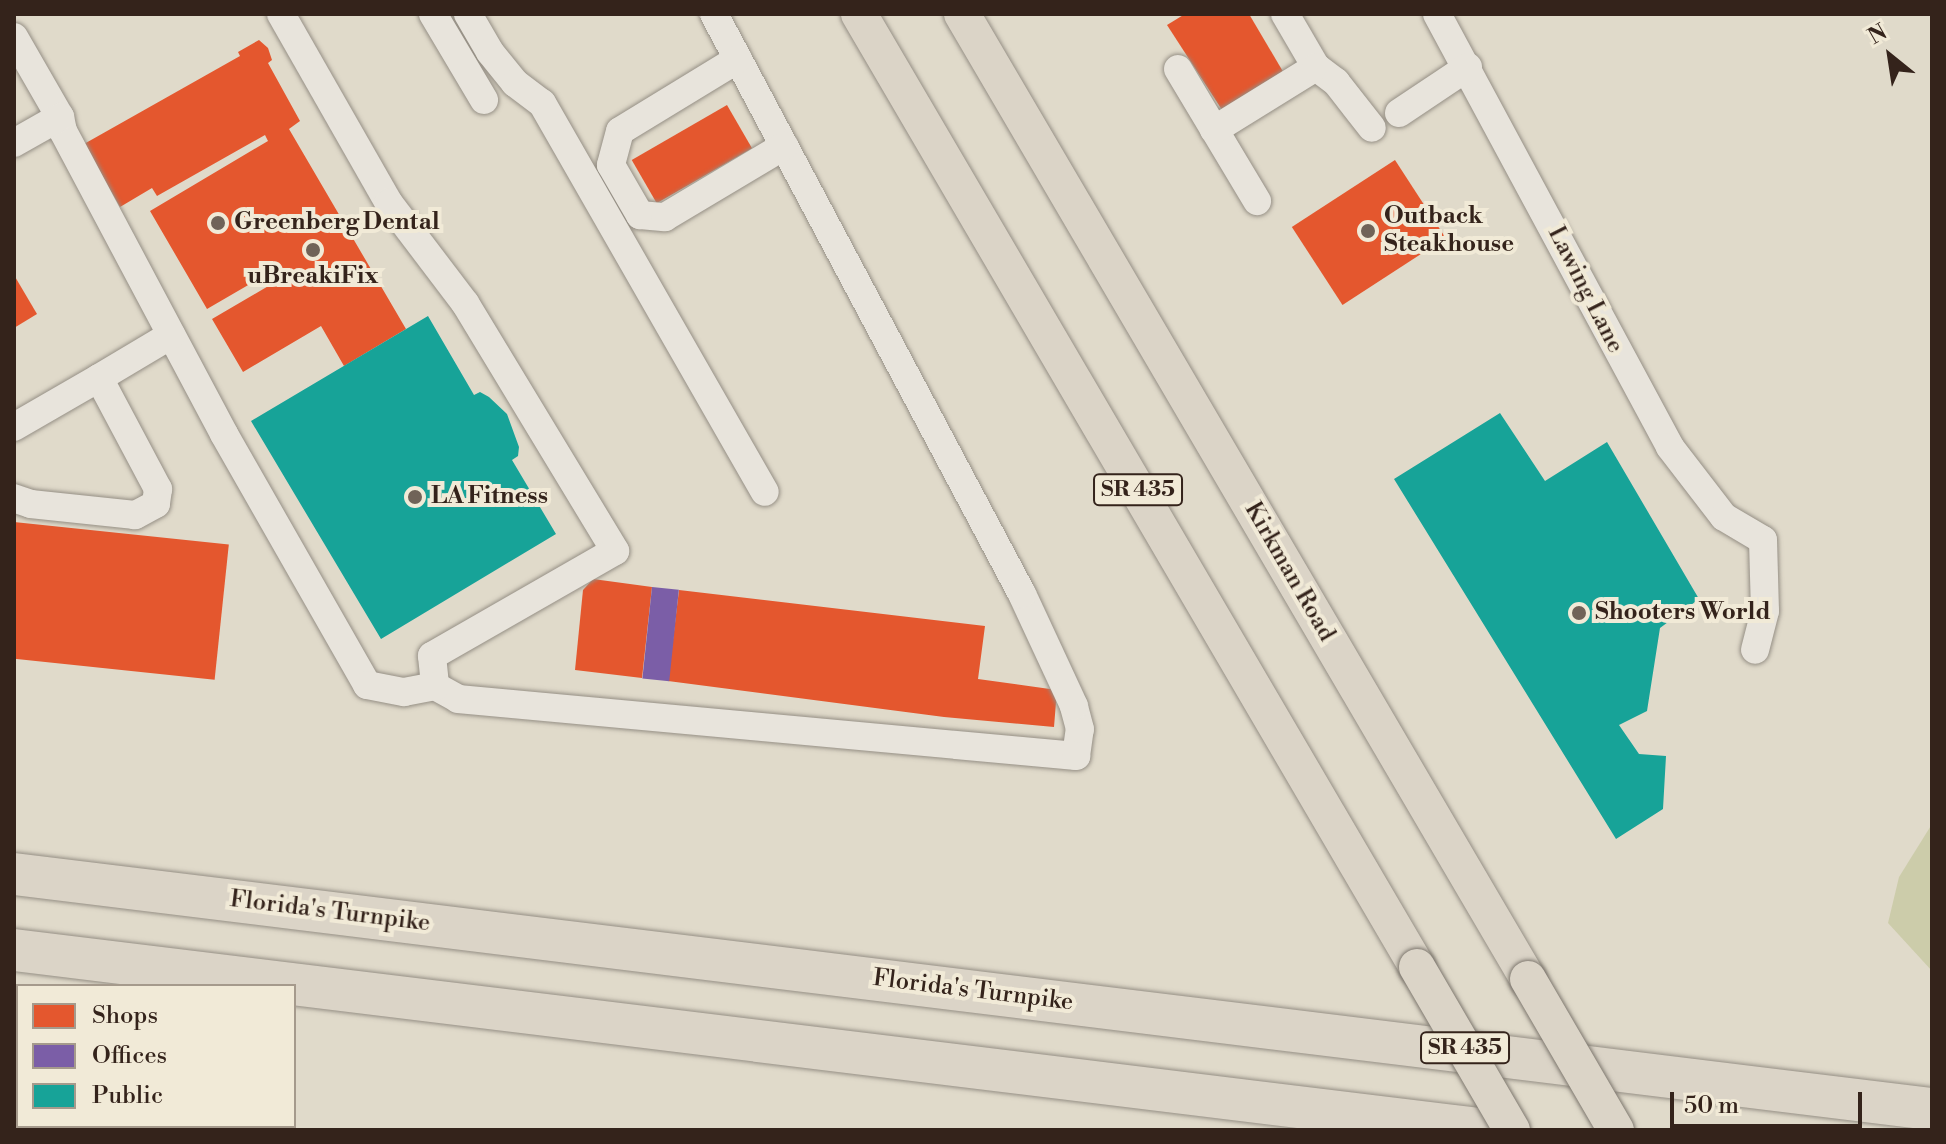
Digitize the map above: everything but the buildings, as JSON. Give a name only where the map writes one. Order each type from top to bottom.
[{"type":"highway","name":"Florida's Turnpike","points":[[14,874],[1932,1109]]},
{"type":"highway","points":[[14,950],[292,984]]},
{"type":"highway","points":[[296,984],[1486,1130]]},
{"type":"main road","name":"SR 435","points":[[859,14],[1512,1130]]},
{"type":"main road","name":"Kirkman Road","points":[[962,14],[1616,1130]]},
{"type":"street","points":[[281,14],[389,203],[465,303],[615,551],[432,656],[435,686]]},
{"type":"street","points":[[433,14],[484,100]]},
{"type":"street","points":[[468,14],[487,47],[515,83],[542,103],[765,492]]},
{"type":"street","points":[[482,14],[487,47]]},
{"type":"street","points":[[14,37],[60,117],[63,131],[224,434],[367,685],[404,692],[435,686],[458,699],[1076,756],[1080,729],[1074,706],[1022,594],[714,14]]},
{"type":"street","points":[[1285,14],[1316,67],[1336,82],[1372,128]]},
{"type":"street","name":"Lawing Lane","points":[[1437,14],[1670,447],[1724,517],[1763,540],[1765,611],[1755,650]]},
{"type":"street","points":[[742,66],[614,150],[611,165],[640,215],[665,217],[784,146]]},
{"type":"street","points":[[1214,130],[1316,67]]},
{"type":"street","points":[[1399,113],[1468,67]]},
{"type":"street","points":[[1178,69],[1257,201]]},
{"type":"street","points":[[14,143],[60,117]]},
{"type":"street","points":[[14,427],[171,335]]},
{"type":"street","points":[[14,498],[31,504],[135,515],[156,504],[158,489],[99,378]]},
{"type":"green space","points":[[1932,824],[1932,971],[1888,923],[1899,877]]},
{"type":"place","name":"Greenberg Dental","points":[[218,223]]},
{"type":"place","name":"Outback Steakhouse","points":[[1368,231]]},
{"type":"place","name":"uBreakiFix","points":[[313,250]]},
{"type":"place","name":"LA Fitness","points":[[415,497]]},
{"type":"place","name":"Shooters World","points":[[1579,613]]}]
